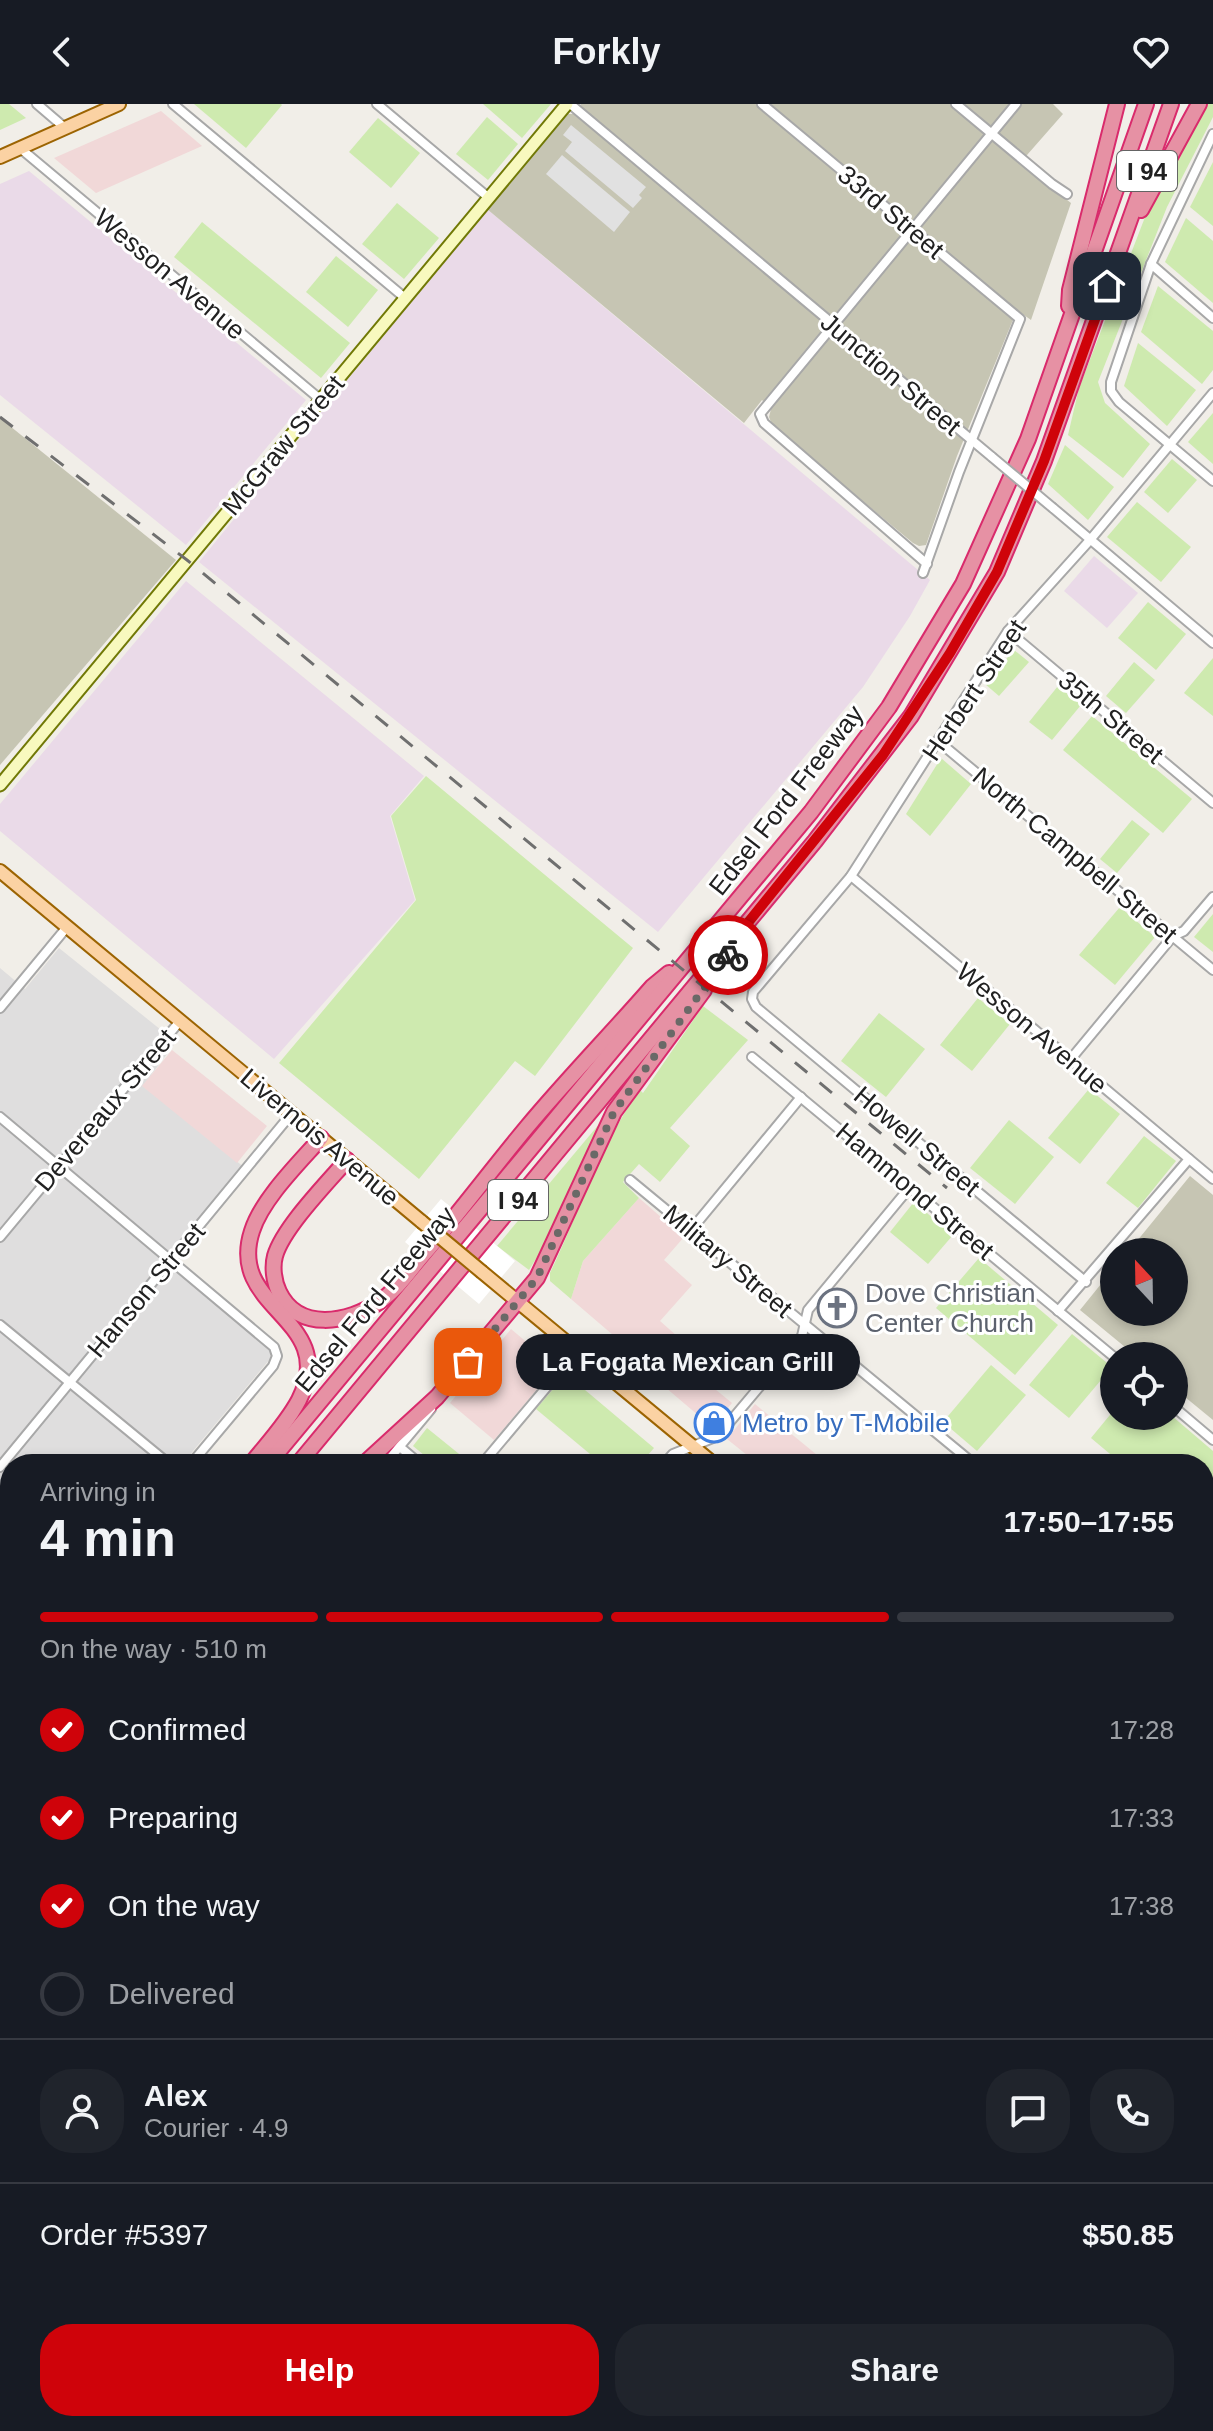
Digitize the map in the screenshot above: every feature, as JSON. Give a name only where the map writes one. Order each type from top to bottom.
[{"type":"highway","points":[[1067,327],[1070,290],[1117,104]]},
{"type":"highway","name":"Edsel Ford Freeway","points":[[276,1454],[839,777],[889,707],[949,610],[1020,458],[1146,104]]},
{"type":"highway","name":"Edsel Ford Freeway","points":[[306,1454],[738,935],[883,755],[950,653],[997,572],[1044,461],[1171,104]]},
{"type":"highway","points":[[1124,238],[1199,104]]},
{"type":"highway","points":[[375,1454],[437,1397],[514,1298],[537,1278],[614,1112],[722,966],[738,935]]},
{"type":"highway","points":[[347,1160],[285,1236],[274,1262],[276,1284],[284,1300],[302,1316],[316,1320],[347,1317],[386,1296],[462,1209],[528,1126],[652,987],[698,948]]},
{"type":"highway","points":[[259,1454],[292,1411],[304,1388],[307,1371],[305,1348],[296,1330],[259,1290],[251,1267],[251,1236],[264,1207],[321,1138]]},
{"type":"main road","points":[[0,157],[119,104]]},
{"type":"main road","name":"Livernois Avenue","points":[[0,871],[702,1454]]},
{"type":"street","points":[[37,104],[65,128]]},
{"type":"street","points":[[173,104],[405,298]]},
{"type":"street","points":[[377,104],[489,198]]},
{"type":"street","name":"McGraw Street","points":[[0,785],[568,104]]},
{"type":"street","name":"Junction Street","points":[[568,104],[1213,643]]},
{"type":"street","name":"33rd Street","points":[[762,104],[1020,319],[972,441]]},
{"type":"street","points":[[956,104],[1067,194]]},
{"type":"street","points":[[972,441],[925,569],[760,418],[761,410],[1016,104]]},
{"type":"street","points":[[1213,134],[1151,264],[1111,382],[1111,391],[1119,402],[1213,481]]},
{"type":"street","name":"Wesson Avenue","points":[[20,148],[321,400]]},
{"type":"street","points":[[1151,264],[1213,318]]},
{"type":"street","name":"Herbert Street","points":[[752,999],[753,992],[851,876],[1008,631],[1090,540],[1213,393]]},
{"type":"street","name":"35th Street","points":[[1008,631],[1213,803]]},
{"type":"street","name":"North Campbell Street","points":[[938,741],[1213,970]]},
{"type":"street","name":"Wesson Avenue","points":[[851,876],[1213,1179]]},
{"type":"street","points":[[1070,1060],[1173,936],[1184,931],[1213,897]]},
{"type":"street","points":[[0,1008],[67,927]]},
{"type":"street","name":"Howell Street","points":[[752,999],[756,1007],[1086,1282]]},
{"type":"street","name":"Devereaux Street","points":[[0,1237],[180,1021]]},
{"type":"street","name":"Hammond Street","points":[[752,1057],[1100,1346]]},
{"type":"street","points":[[691,1230],[801,1097]]},
{"type":"street","name":"Hanson Street","points":[[11,1454],[292,1113]]},
{"type":"street","points":[[0,1117],[271,1343],[276,1352],[273,1366],[199,1454]]},
{"type":"street","points":[[1058,1311],[1189,1159]]},
{"type":"street","name":"Military Street","points":[[630,1180],[962,1454]]},
{"type":"street","points":[[673,1454],[718,1436],[802,1336],[808,1310],[910,1187]]},
{"type":"street","points":[[0,1325],[157,1454]]},
{"type":"street","points":[[490,1454],[577,1351]]},
{"type":"street","points":[[394,1454],[428,1414],[437,1397]]},
{"type":"street","points":[[1188,1419],[1213,1440]]},
{"type":"street","points":[[400,1447],[408,1454]]},
{"type":"shaded area","points":[[581,104],[1053,104],[1063,114],[1020,163],[1071,203],[1031,320],[1017,310],[957,456],[926,545],[913,543],[794,444],[771,422],[771,409],[762,400],[744,423],[487,209],[567,114],[573,114]]},
{"type":"shaded area","points":[[161,111],[202,146],[96,193],[54,158]]},
{"type":"shaded area","points":[[571,125],[646,187],[633,208],[565,151],[572,142],[563,135]]},
{"type":"shaded area","points":[[562,155],[630,212],[614,232],[546,174]]},
{"type":"shaded area","points":[[29,171],[306,400],[186,545],[0,395],[0,184]]},
{"type":"shaded area","points":[[487,209],[930,580],[863,687],[658,932],[199,562]]},
{"type":"shaded area","points":[[0,418],[176,560],[0,765]]},
{"type":"shaded area","points":[[1094,556],[1138,593],[1107,628],[1064,591]]},
{"type":"shaded area","points":[[186,581],[424,776],[390,816],[415,900],[274,1059],[0,831],[0,804]]},
{"type":"shaded area","points":[[59,948],[176,1042],[143,1086],[250,1172],[173,1268],[272,1350],[270,1359],[190,1454],[0,1454],[0,968],[25,989]]},
{"type":"shaded area","points":[[172,1050],[267,1126],[237,1163],[142,1086]]},
{"type":"shaded area","points":[[1190,1176],[1213,1195],[1213,1420],[1188,1399],[1188,1342],[1119,1342],[1080,1310],[1100,1285],[1100,1326],[1188,1326],[1188,1238],[1139,1238]]},
{"type":"shaded area","points":[[639,1198],[684,1237],[664,1260],[692,1285],[660,1321],[703,1359],[693,1371],[732,1403],[712,1427],[625,1353],[613,1335],[571,1299],[583,1261]]},
{"type":"shaded area","points":[[511,1329],[556,1367],[494,1440],[450,1403]]},
{"type":"shaded area","points":[[755,1404],[816,1454],[746,1454],[727,1439]]},
{"type":"green space","points":[[0,104],[9,104],[26,118],[0,130]]},
{"type":"green space","points":[[194,104],[281,104],[282,105],[246,148]]},
{"type":"green space","points":[[483,104],[551,104],[522,138]]},
{"type":"green space","points":[[1206,104],[1213,104],[1213,117],[1167,207],[1098,382],[1105,403],[1150,444],[1123,478],[1068,435],[1079,388],[1147,212]]},
{"type":"green space","points":[[487,117],[518,144],[488,180],[456,154]]},
{"type":"green space","points":[[378,118],[420,153],[391,188],[349,152]]},
{"type":"green space","points":[[1213,162],[1213,226],[1190,207]]},
{"type":"green space","points":[[397,203],[439,238],[404,279],[362,244]]},
{"type":"green space","points":[[1186,218],[1213,241],[1213,303],[1165,262]]},
{"type":"green space","points":[[202,222],[350,343],[321,378],[174,257]]},
{"type":"green space","points":[[336,256],[378,290],[348,327],[306,292]]},
{"type":"green space","points":[[1158,286],[1213,331],[1213,370],[1202,384],[1141,332]]},
{"type":"green space","points":[[1138,343],[1196,390],[1167,426],[1124,386]]},
{"type":"green space","points":[[1213,413],[1213,464],[1188,442]]},
{"type":"green space","points":[[1065,445],[1114,487],[1088,520],[1048,484]]},
{"type":"green space","points":[[1172,459],[1197,480],[1168,513],[1144,492]]},
{"type":"green space","points":[[1137,502],[1191,547],[1161,582],[1107,537]]},
{"type":"green space","points":[[1148,602],[1186,634],[1156,670],[1118,638]]},
{"type":"green space","points":[[1014,650],[1029,662],[999,696],[985,684]]},
{"type":"green space","points":[[1213,658],[1213,716],[1184,693]]},
{"type":"green space","points":[[1134,662],[1155,680],[1126,713],[1106,696]]},
{"type":"green space","points":[[1058,686],[1081,705],[1052,740],[1029,722]]},
{"type":"green space","points":[[1092,716],[1192,799],[1163,833],[1063,750]]},
{"type":"green space","points":[[941,758],[971,784],[930,836],[906,814]]},
{"type":"green space","points":[[426,776],[633,948],[535,1076],[515,1061],[419,1179],[279,1063],[416,900],[391,816]]},
{"type":"green space","points":[[1132,820],[1150,834],[1117,873],[1100,859]]},
{"type":"green space","points":[[1120,907],[1155,937],[1115,985],[1079,955]]},
{"type":"green space","points":[[1213,914],[1213,952],[1194,937]]},
{"type":"green space","points":[[978,998],[1010,1024],[972,1071],[940,1045]]},
{"type":"green space","points":[[703,1006],[748,1040],[670,1128],[690,1146],[660,1182],[639,1164],[623,1182],[639,1198],[583,1261],[571,1299],[550,1281],[550,1273],[591,1179],[626,1111],[640,1090],[643,1093]]},
{"type":"green space","points":[[879,1013],[925,1049],[886,1097],[841,1061]]},
{"type":"green space","points":[[1089,1089],[1120,1114],[1080,1164],[1048,1138]]},
{"type":"green space","points":[[1009,1120],[1054,1157],[1015,1204],[970,1168]]},
{"type":"green space","points":[[600,1123],[555,1228],[529,1270],[497,1246]]},
{"type":"green space","points":[[1144,1136],[1176,1161],[1138,1208],[1106,1183]]},
{"type":"green space","points":[[914,1202],[953,1235],[928,1264],[890,1232]]},
{"type":"green space","points":[[979,1258],[1058,1325],[1015,1375],[936,1308]]},
{"type":"green space","points":[[1072,1334],[1100,1357],[1100,1381],[1069,1418],[1029,1385]]},
{"type":"green space","points":[[991,1365],[1026,1395],[977,1451],[943,1422]]},
{"type":"green space","points":[[566,1374],[654,1448],[649,1454],[590,1454],[536,1409]]},
{"type":"green space","points":[[1100,1427],[1100,1430],[1188,1430],[1213,1451],[1213,1454],[1110,1454],[1091,1438]]},
{"type":"green space","points":[[427,1428],[459,1454],[423,1454],[413,1446]]},
{"type":"pier","points":[[441,1199],[515,1261],[479,1304],[405,1242]]},
{"type":"railway","points":[[0,417],[187,560],[947,1188]]},
{"type":"way so far","points":[[468,1362],[537,1278],[614,1112],[728,955]]},
{"type":"place","name":"Dove Christian Center Church","points":[[837,1308]]},
{"type":"place","name":"La Fogata Mexican Grill","points":[[468,1362]]},
{"type":"place","name":"Metro by T-Mobile","points":[[714,1423]]},
{"type":"route","points":[[728,955],[738,935],[911,716],[997,572],[1044,461],[1107,286]]}]
